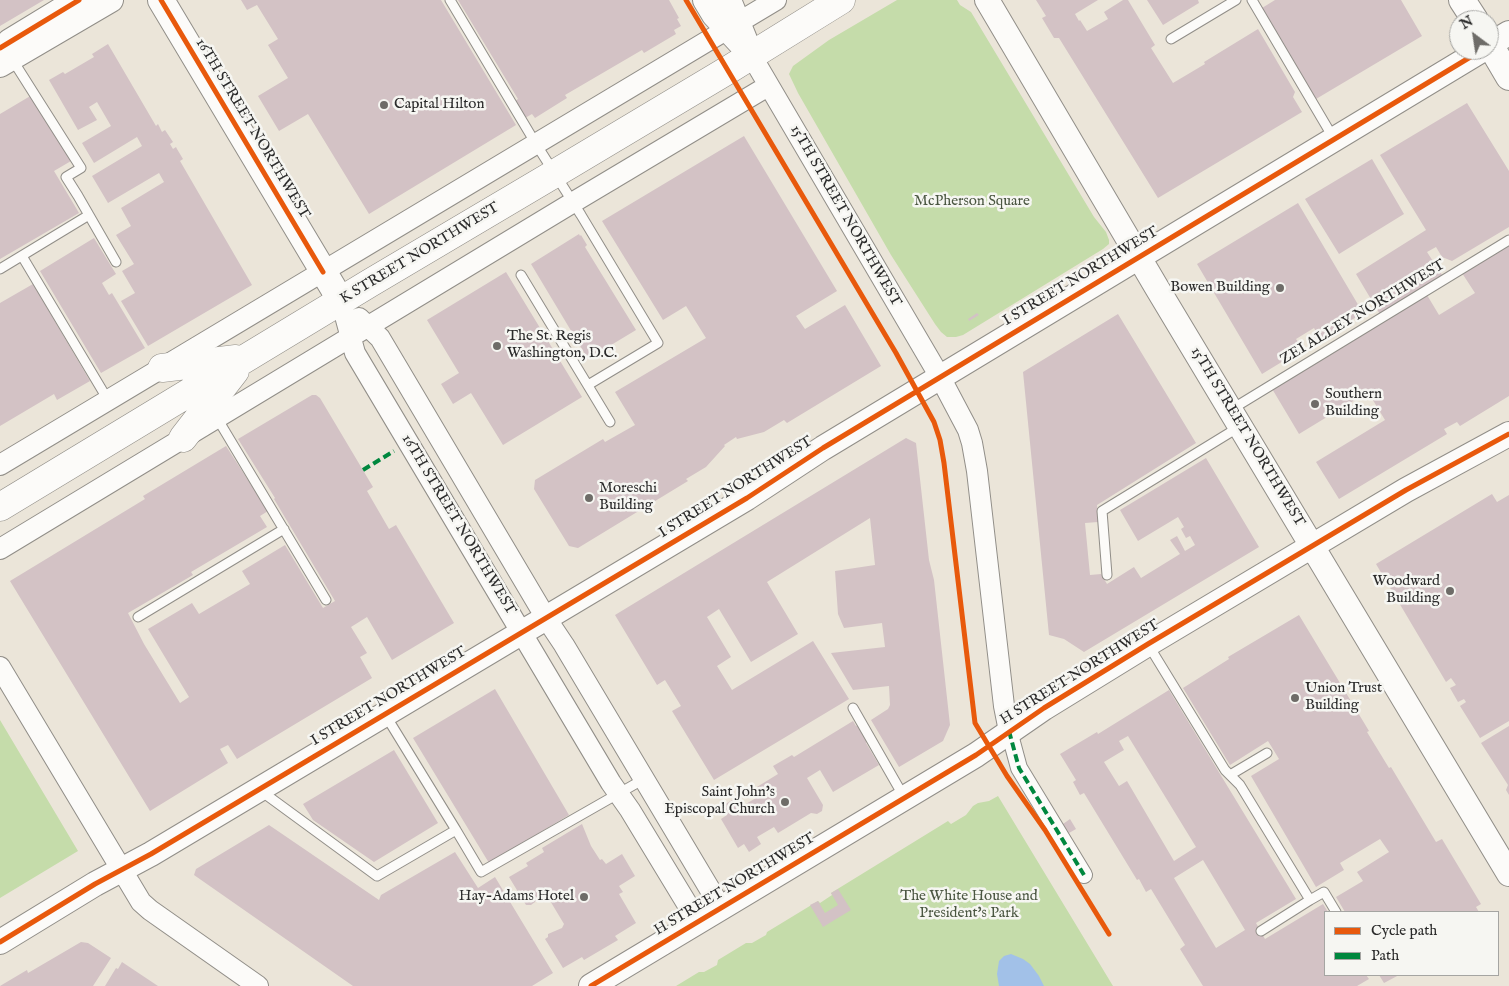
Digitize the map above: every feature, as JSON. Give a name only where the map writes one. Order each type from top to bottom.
[{"type":"highway","name":"K STREET NORTHWEST","points":[[0,507],[841,0]]},
{"type":"highway","points":[[162,368],[245,358]]},
{"type":"highway","points":[[183,438],[245,358]]},
{"type":"main road","points":[[4,62],[10,42],[79,0]]},
{"type":"main road","points":[[4,62],[111,0]]},
{"type":"main road","name":"16TH STREET NORTHWEST","points":[[161,0],[341,301]]},
{"type":"main road","name":"15TH STREET NORTHWEST","points":[[705,0],[714,15],[733,26]]},
{"type":"main road","name":"15TH STREET NORTHWEST","points":[[729,0],[733,26],[751,55]]},
{"type":"main road","name":"15TH STREET NORTHWEST","points":[[987,0],[1509,874]]},
{"type":"main road","points":[[1499,57],[1509,77]]},
{"type":"main road","name":"I STREET NORTHWEST","points":[[0,942],[121,869],[151,854],[259,790],[747,498],[823,448],[1464,60]]},
{"type":"main road","name":"H STREET NORTHWEST","points":[[591,986],[976,755],[1044,708],[1148,644],[1406,490],[1509,434]]},
{"type":"street","points":[[0,465],[776,0]]},
{"type":"street","name":"15TH STREET NORTHWEST","points":[[751,55],[940,377],[968,430],[977,471],[1003,696],[1009,731]]},
{"type":"street","points":[[0,549],[572,202],[768,86]]},
{"type":"street","name":"16TH STREET NORTHWEST","points":[[341,301],[380,338],[721,908]]},
{"type":"street","name":"16TH STREET NORTHWEST","points":[[341,301],[355,353],[618,794],[698,922]]},
{"type":"street","points":[[0,667],[136,895],[150,910],[258,986]]},
{"type":"street","points":[[1009,731],[1019,768],[1084,875]]},
{"type":"lane","points":[[450,0],[658,343],[588,385]]},
{"type":"lane","points":[[1172,39],[1236,0]]},
{"type":"lane","points":[[1252,0],[1334,139]]},
{"type":"lane","points":[[4,62],[81,168],[66,177],[116,262]]},
{"type":"lane","points":[[0,269],[89,215]]},
{"type":"lane","name":"ZEI ALLEY NORTHWEST","points":[[1107,575],[1102,511],[1236,418],[1509,240]]},
{"type":"lane","points":[[22,256],[108,400]]},
{"type":"lane","points":[[521,275],[610,422]]},
{"type":"lane","points":[[217,418],[326,600]]},
{"type":"lane","points":[[138,617],[284,529]]},
{"type":"lane","points":[[1148,644],[1225,770],[1240,785],[1310,900]]},
{"type":"lane","points":[[853,708],[905,798]]},
{"type":"lane","points":[[385,714],[481,872],[644,779]]},
{"type":"lane","points":[[1230,775],[1267,753]]},
{"type":"lane","points":[[259,790],[377,876],[456,830]]},
{"type":"lane","points":[[1260,931],[1324,892],[1335,911]]},
{"type":"green space","name":"McPherson Square","points":[[897,0],[957,0],[960,5],[971,12],[1094,217],[1106,232],[1109,240],[1109,244],[1103,249],[963,335],[956,337],[947,337],[941,332],[891,255],[789,74],[793,66],[829,40]]},
{"type":"green space","points":[[0,720],[78,851],[0,898]]},
{"type":"green space","name":"The White House and President's Park","points":[[998,796],[1113,986],[676,986],[699,972],[704,972],[717,965],[718,960],[746,943],[752,943],[766,935],[767,932],[818,901],[820,903],[832,895],[831,893],[948,821],[951,824],[966,815],[978,803],[989,801]]},
{"type":"water","points":[[1011,954],[1030,964],[1044,986],[999,986],[997,974],[999,961],[1004,956]]},
{"type":"building","points":[[0,0],[44,0],[0,26]]},
{"type":"building","name":"Capital Hilton","points":[[241,0],[441,0],[516,125],[369,214],[308,114],[279,131],[258,96],[288,78],[268,45],[278,39],[257,5],[247,10]]},
{"type":"building","points":[[458,0],[669,0],[679,18],[677,19],[681,26],[674,30],[676,34],[644,53],[642,50],[565,95],[567,98],[535,118],[532,114],[525,118],[515,101],[518,99]]},
{"type":"building","points":[[1036,0],[1098,0],[1075,14],[1087,31],[1108,19],[1104,12],[1123,0],[1128,0],[1155,45],[1151,48],[1173,83],[1258,29],[1295,92],[1293,97],[1302,112],[1158,198],[1059,38],[1054,38],[1042,18],[1046,16]]},
{"type":"building","points":[[1147,0],[1198,0],[1199,3],[1163,25]]},
{"type":"building","points":[[1275,0],[1401,0],[1422,36],[1316,99],[1262,8]]},
{"type":"building","points":[[108,44],[156,126],[158,124],[162,132],[165,130],[173,142],[170,144],[173,149],[176,147],[183,159],[180,161],[252,285],[148,346],[121,301],[135,293],[122,271],[134,264],[116,235],[131,226],[121,208],[164,182],[159,173],[108,203],[92,176],[142,146],[137,137],[94,163],[82,143],[111,126],[97,102],[89,107],[97,120],[78,130],[49,80],[63,72],[65,74],[94,57],[92,54]]},
{"type":"building","points":[[32,95],[71,161],[54,171],[79,213],[0,259],[0,114]]},
{"type":"building","points":[[1467,103],[1509,171],[1509,227],[1452,261],[1442,257],[1436,247],[1427,252],[1444,278],[1381,316],[1356,274],[1426,230],[1380,155]]},
{"type":"building","points":[[744,136],[837,291],[796,316],[805,329],[845,305],[881,366],[787,423],[784,420],[764,432],[737,439],[736,437],[724,445],[706,467],[686,479],[688,481],[578,548],[569,546],[534,489],[535,480],[603,439],[605,442],[635,425],[615,392],[706,338],[686,306],[663,320],[602,221]]},
{"type":"building","points":[[1372,159],[1404,214],[1339,254],[1305,199]]},
{"type":"building","name":"Bowen Building","points":[[1298,203],[1363,313],[1320,339],[1314,328],[1296,339],[1303,349],[1262,374],[1197,264]]},
{"type":"building","points":[[579,234],[636,330],[588,359],[531,264]]},
{"type":"building","points":[[94,238],[116,274],[102,283],[109,295],[112,293],[145,348],[101,373],[40,271]]},
{"type":"building","points":[[1509,244],[1509,396],[1460,426],[1457,422],[1444,429],[1447,434],[1339,499],[1316,462],[1385,420],[1368,392],[1299,434],[1271,387],[1427,295],[1439,315],[1475,293],[1462,273]]},
{"type":"building","name":"The St. Regis Washington, D.C.","points":[[506,272],[582,397],[503,445],[471,393],[453,404],[441,384],[459,373],[427,320]]},
{"type":"building","points":[[33,284],[90,381],[57,400],[54,394],[0,426],[0,303]]},
{"type":"building","points":[[977,313],[979,315],[969,321],[968,319]]},
{"type":"building","points":[[1118,314],[1196,443],[1097,505],[1098,522],[1085,523],[1090,575],[1101,574],[1107,584],[1134,567],[1141,578],[1180,554],[1170,540],[1177,536],[1185,551],[1195,545],[1190,536],[1186,538],[1181,529],[1184,527],[1178,517],[1138,541],[1120,510],[1206,458],[1259,547],[1084,652],[1064,639],[1049,635],[1023,372]]},
{"type":"building","points":[[312,395],[320,398],[373,487],[367,491],[389,529],[396,525],[454,623],[392,660],[367,617],[351,627],[367,653],[360,657],[372,678],[237,759],[228,745],[220,749],[228,763],[150,811],[10,581],[145,499],[143,496],[226,446],[268,511],[260,516],[267,527],[191,572],[193,575],[128,613],[144,644],[180,703],[189,697],[148,629],[192,603],[199,614],[250,584],[242,571],[285,545],[323,608],[335,601],[238,439]]},
{"type":"building","points":[[906,438],[916,443],[929,560],[934,580],[950,725],[943,741],[899,767],[871,720],[888,709],[890,705],[889,686],[853,690],[831,653],[885,647],[882,623],[844,628],[838,614],[835,571],[875,565],[870,518],[767,582],[798,634],[751,662],[719,609],[707,617],[731,657],[717,666],[732,690],[813,641],[849,699],[714,780],[672,711],[681,706],[665,680],[657,685],[615,615]]},
{"type":"building","name":"Woodward Building","points":[[1492,494],[1497,502],[1509,495],[1509,721],[1480,738],[1460,706],[1466,702],[1464,699],[1458,702],[1450,688],[1456,685],[1451,678],[1446,682],[1376,564]]},
{"type":"building","points":[[1299,615],[1369,731],[1367,732],[1389,768],[1391,767],[1436,842],[1442,839],[1481,904],[1476,907],[1478,911],[1344,911],[1336,897],[1363,881],[1357,872],[1389,852],[1380,839],[1340,863],[1344,870],[1316,887],[1251,776],[1279,759],[1268,741],[1230,765],[1183,688],[1229,659],[1228,657]]},
{"type":"building","points":[[495,689],[569,815],[489,863],[413,738]]},
{"type":"building","points":[[1169,690],[1296,899],[1256,923],[1265,939],[1323,904],[1327,911],[1324,911],[1324,976],[1367,976],[1369,979],[1357,986],[1203,986],[1180,949],[1185,945],[1151,889],[1146,892],[1139,879],[1137,880],[1084,793],[1080,795],[1073,782],[1076,780],[1060,754],[1097,732],[1098,734]],"holes":[[[1128,736],[1196,847],[1174,861],[1127,781],[1119,786],[1104,762],[1124,750],[1119,741]],[[1203,860],[1245,930],[1216,948],[1174,878]]]},
{"type":"building","points":[[853,721],[856,726],[859,725],[868,741],[866,743],[879,765],[833,792],[820,770],[807,778],[823,805],[822,811],[817,814],[811,813],[778,833],[774,827],[757,837],[761,844],[749,852],[744,844],[738,848],[721,819],[727,815],[722,806],[734,799],[739,808],[756,798],[752,790],[778,774],[773,766],[792,755],[794,757]]},
{"type":"building","points":[[1509,726],[1509,795],[1506,790],[1508,785],[1481,743]]},
{"type":"building","points":[[394,750],[438,823],[374,862],[313,820],[303,804]]},
{"type":"building","points":[[1070,819],[1076,829],[1069,833],[1063,824]]},
{"type":"building","name":"Hay-Adams Hotel","points":[[582,824],[591,846],[600,860],[602,859],[606,864],[622,854],[635,876],[619,886],[623,892],[619,894],[636,923],[615,936],[618,940],[584,960],[582,957],[563,968],[545,939],[548,937],[548,934],[562,928],[564,924],[546,894],[537,898],[531,905],[526,905],[509,877],[528,866],[526,863],[544,852],[542,848]]},
{"type":"building","points":[[269,825],[379,900],[381,895],[455,852],[478,888],[495,877],[553,973],[532,986],[353,986],[194,875],[196,869]]},
{"type":"building","points":[[838,889],[851,910],[823,927],[810,905],[818,901],[825,913],[838,905],[831,893]]},
{"type":"building","points":[[81,942],[88,943],[111,958],[93,986],[0,986],[27,970],[28,973]]},
{"type":"building","points":[[122,962],[158,986],[105,986]]},
{"type":"building","points":[[1380,976],[1397,976],[1384,983]]},
{"type":"marked path","points":[[363,470],[394,451]]},
{"type":"marked path","points":[[1009,731],[1019,768],[1084,875]]},
{"type":"cycle path","points":[[0,48],[79,0]]},
{"type":"cycle path","points":[[161,0],[323,272]]},
{"type":"cycle path","points":[[686,0],[896,353],[934,422],[940,440],[944,463],[975,723],[1007,776],[1045,830],[1109,934]]},
{"type":"cycle path","points":[[0,942],[95,884],[151,854],[747,498],[823,448],[1465,60]]},
{"type":"cycle path","points":[[591,986],[976,755],[1044,708],[1148,644],[1406,490],[1509,434]]},
{"type":"place","name":"Capital Hilton","points":[[384,105]]},
{"type":"place","name":"Bowen Building","points":[[1280,288]]},
{"type":"place","name":"The St. Regis Washington, D.C.","points":[[497,346]]},
{"type":"place","name":"Southern Building","points":[[1315,404]]},
{"type":"place","name":"Moreschi Building","points":[[589,498]]},
{"type":"place","name":"Woodward Building","points":[[1450,591]]},
{"type":"place","name":"Union Trust Building","points":[[1295,698]]},
{"type":"place","name":"Saint John's Episcopal Church","points":[[785,802]]},
{"type":"place","name":"Hay-Adams Hotel","points":[[584,897]]}]
